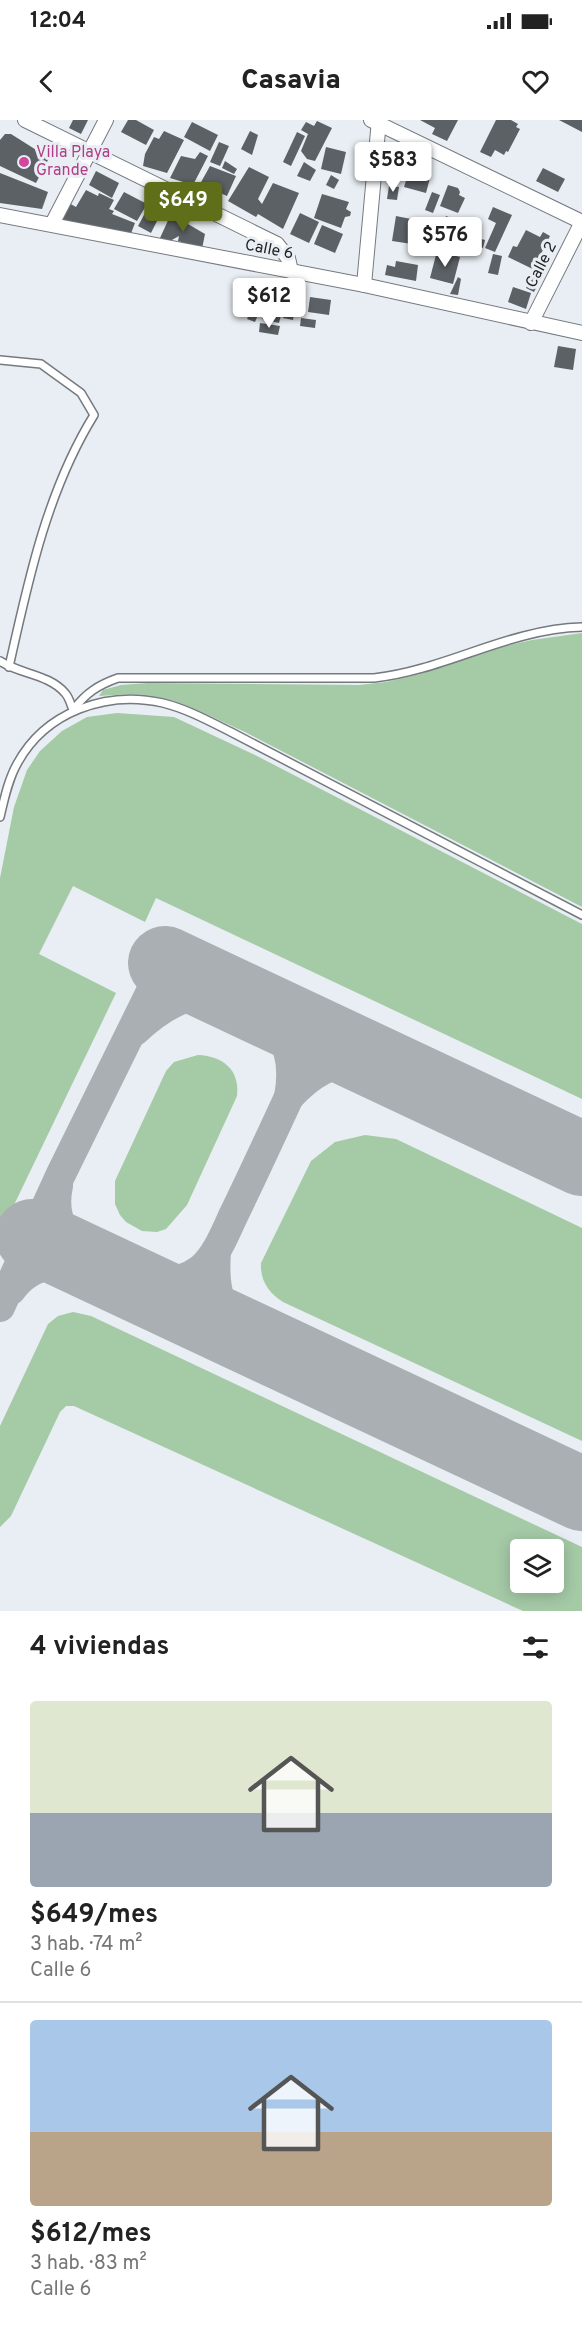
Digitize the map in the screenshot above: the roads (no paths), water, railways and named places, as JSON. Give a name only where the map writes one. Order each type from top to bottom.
[{"type":"street","points":[[25,120],[277,244],[288,258],[291,271]]},
{"type":"street","points":[[52,224],[106,120]]},
{"type":"street","points":[[364,285],[376,121],[582,222]]},
{"type":"street","name":"Calle 6","points":[[0,215],[364,285],[582,333]]},
{"type":"street","name":"Calle 2","points":[[531,323],[582,222]]},
{"type":"lane","points":[[0,360],[40,364],[81,393],[94,415],[76,443],[63,475],[28,580],[9,667]]},
{"type":"lane","points":[[73,710],[85,695],[100,685],[118,678],[207,676],[374,678],[427,668],[521,635],[582,627]]},
{"type":"lane","points":[[0,661],[9,667],[46,680],[65,692],[73,710]]},
{"type":"lane","points":[[0,817],[16,765],[31,743],[47,727],[73,710],[106,701],[135,699],[164,703],[192,713],[582,915]]},
{"type":"place","name":"Villa Playa Grande","points":[[24,162]]}]
